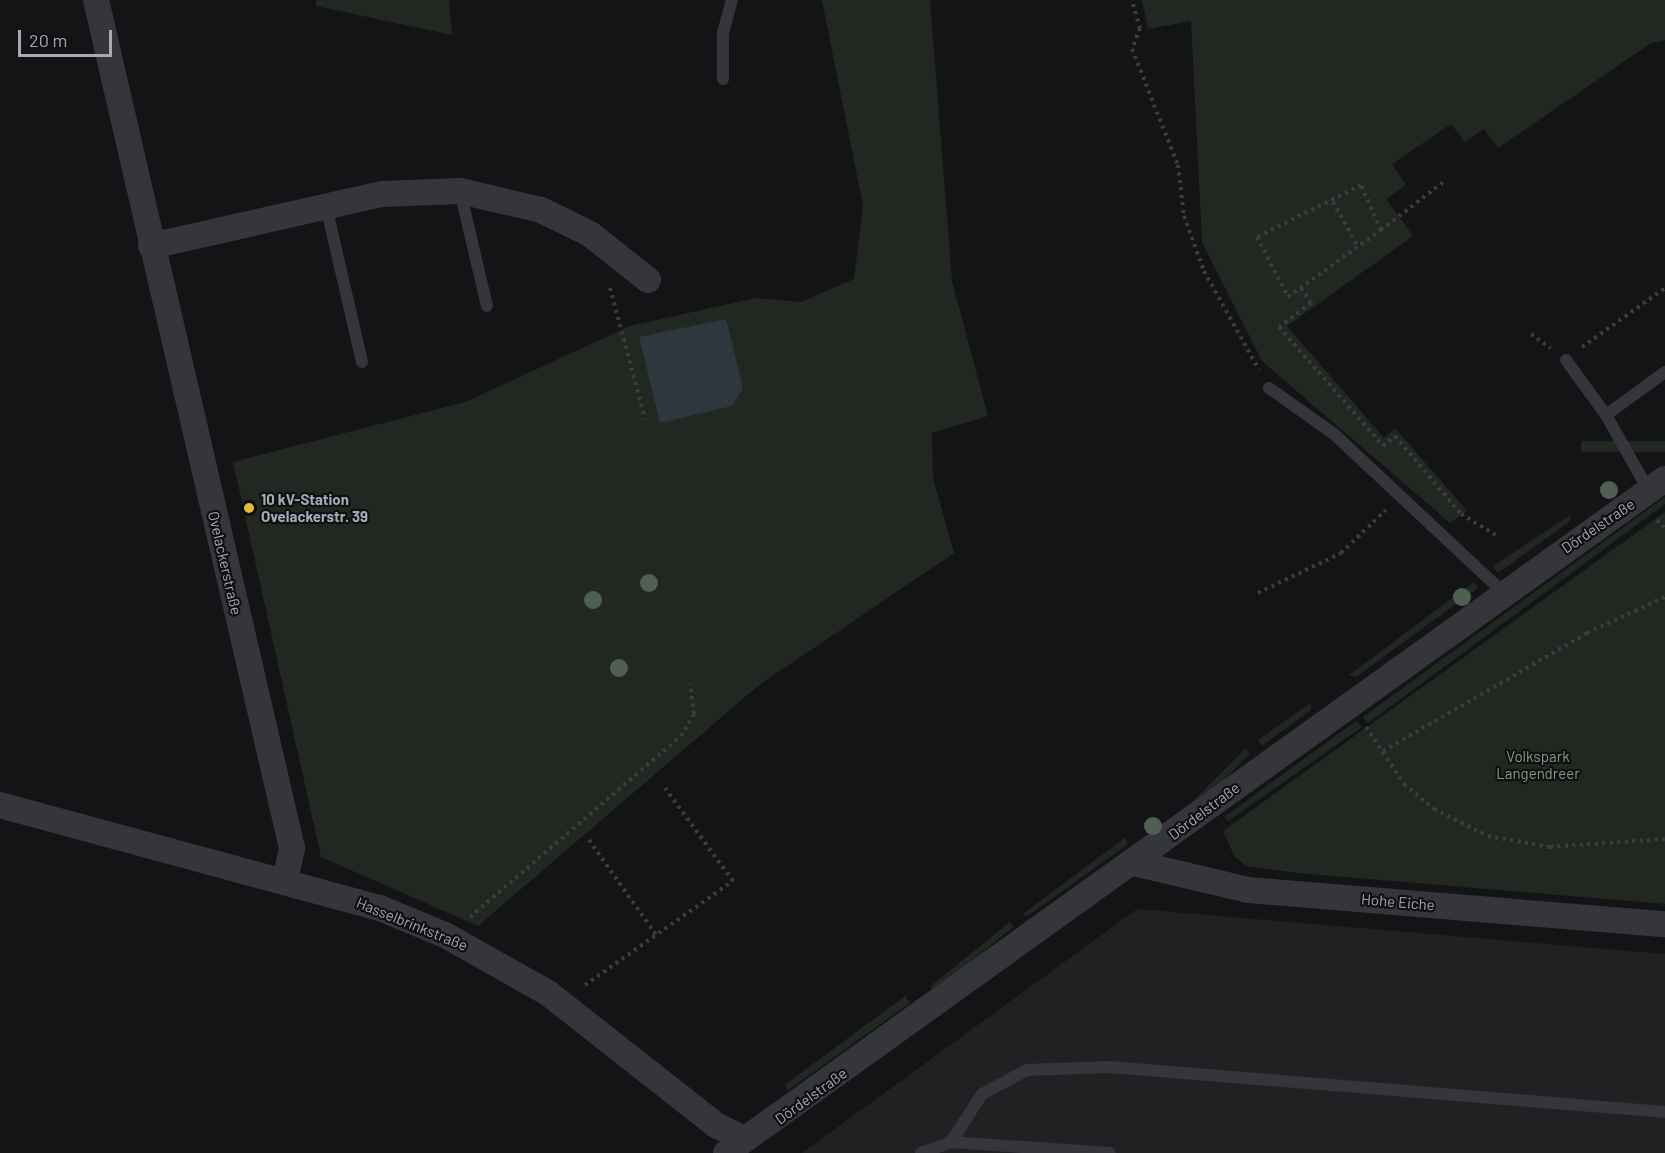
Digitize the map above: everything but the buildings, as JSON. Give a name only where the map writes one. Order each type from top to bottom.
[{"type":"street","name":"Ovelackerstraße","points":[[96,0],[151,246],[292,848],[285,880]]},
{"type":"street","points":[[151,246],[382,194],[460,191],[541,210],[590,234],[648,280]]},
{"type":"street","name":"Dördelstraße","points":[[740,1148],[1504,593],[1657,485]]},
{"type":"street","name":"Hasselbrinkstraße","points":[[0,804],[285,880],[380,908],[445,935],[559,1002],[716,1125],[740,1148]]},
{"type":"street","name":"Hohe Eiche","points":[[1134,863],[1248,890],[1665,924]]},
{"type":"lane","points":[[723,79],[723,33],[732,0]]},
{"type":"lane","points":[[460,191],[487,306]]},
{"type":"lane","points":[[326,206],[362,362]]},
{"type":"lane","points":[[1566,360],[1657,485]]},
{"type":"lane","points":[[1606,415],[1665,372]]},
{"type":"lane","points":[[1269,388],[1334,434],[1504,593]]},
{"type":"lane","points":[[951,1142],[982,1094],[1027,1070],[1110,1067],[1665,1112]]},
{"type":"lane","points":[[921,1153],[951,1142],[1110,1153]]},
{"type":"path","points":[[1133,4],[1140,28],[1132,49],[1178,165],[1184,216],[1204,271],[1269,388]]},
{"type":"path","points":[[1381,230],[1361,185],[1333,202],[1257,237],[1288,297],[1381,230],[1446,180]]},
{"type":"path","points":[[1333,202],[1358,247]]},
{"type":"path","points":[[1301,288],[1311,303],[1279,327],[1383,446],[1395,436],[1461,514],[1496,535]]},
{"type":"path","points":[[1531,334],[1566,360],[1665,288]]},
{"type":"path","points":[[619,332],[645,419]]},
{"type":"path","points":[[1258,593],[1341,553],[1399,495]]},
{"type":"path","points":[[1654,517],[1665,528]]},
{"type":"path","points":[[1665,597],[1587,633],[1383,751],[1404,784],[1434,809],[1488,836],[1550,847],[1665,839]]},
{"type":"path","points":[[445,935],[510,888],[681,736],[694,714],[690,683]]},
{"type":"path","points":[[559,1002],[733,881],[665,788]]},
{"type":"path","points":[[589,840],[657,936]]},
{"type":"shaded area","points":[[726,319],[743,388],[732,406],[660,423],[639,337]]},
{"type":"shaded area","points":[[1137,909],[1665,954],[1665,1153],[802,1153]]},
{"type":"green space","points":[[316,0],[449,0],[452,35],[316,6]]},
{"type":"green space","points":[[822,0],[930,0],[952,281],[988,416],[932,433],[933,478],[954,553],[759,685],[478,926],[321,857],[233,462],[465,402],[630,326],[755,298],[801,302],[854,279],[863,206]]},
{"type":"green space","points":[[1142,0],[1665,0],[1665,40],[1651,43],[1498,148],[1484,129],[1465,142],[1451,124],[1392,164],[1406,185],[1386,199],[1413,236],[1287,326],[1384,438],[1395,428],[1467,511],[1450,523],[1262,361],[1202,242],[1191,21],[1148,29]]},
{"type":"green space","points":[[1581,441],[1665,441],[1665,452],[1581,452]]},
{"type":"green space","points":[[1665,497],[1665,504],[1368,723],[1363,717]]},
{"type":"green space","name":"Volkspark Langendreer","points":[[1665,512],[1665,904],[1297,873],[1246,866],[1234,856],[1223,831]]},
{"type":"green space","points":[[1572,514],[1569,522],[1498,573],[1493,566]]},
{"type":"green space","points":[[1474,582],[1478,588],[1356,677],[1349,675]]},
{"type":"green space","points":[[1311,703],[1311,710],[1262,746],[1258,740]]},
{"type":"green space","points":[[1356,721],[1362,727],[1228,821],[1224,817]]},
{"type":"green space","points":[[1245,749],[1250,754],[1157,847],[1152,842]]},
{"type":"green space","points":[[1126,837],[1127,845],[1026,917],[1023,914]]},
{"type":"green space","points":[[1010,922],[1014,927],[934,991],[930,987]]},
{"type":"green space","points":[[905,996],[910,1003],[787,1091],[786,1084]]},
{"type":"place","name":"10 kV-Station Ovelackerstr. 39","points":[[249,508]]}]
